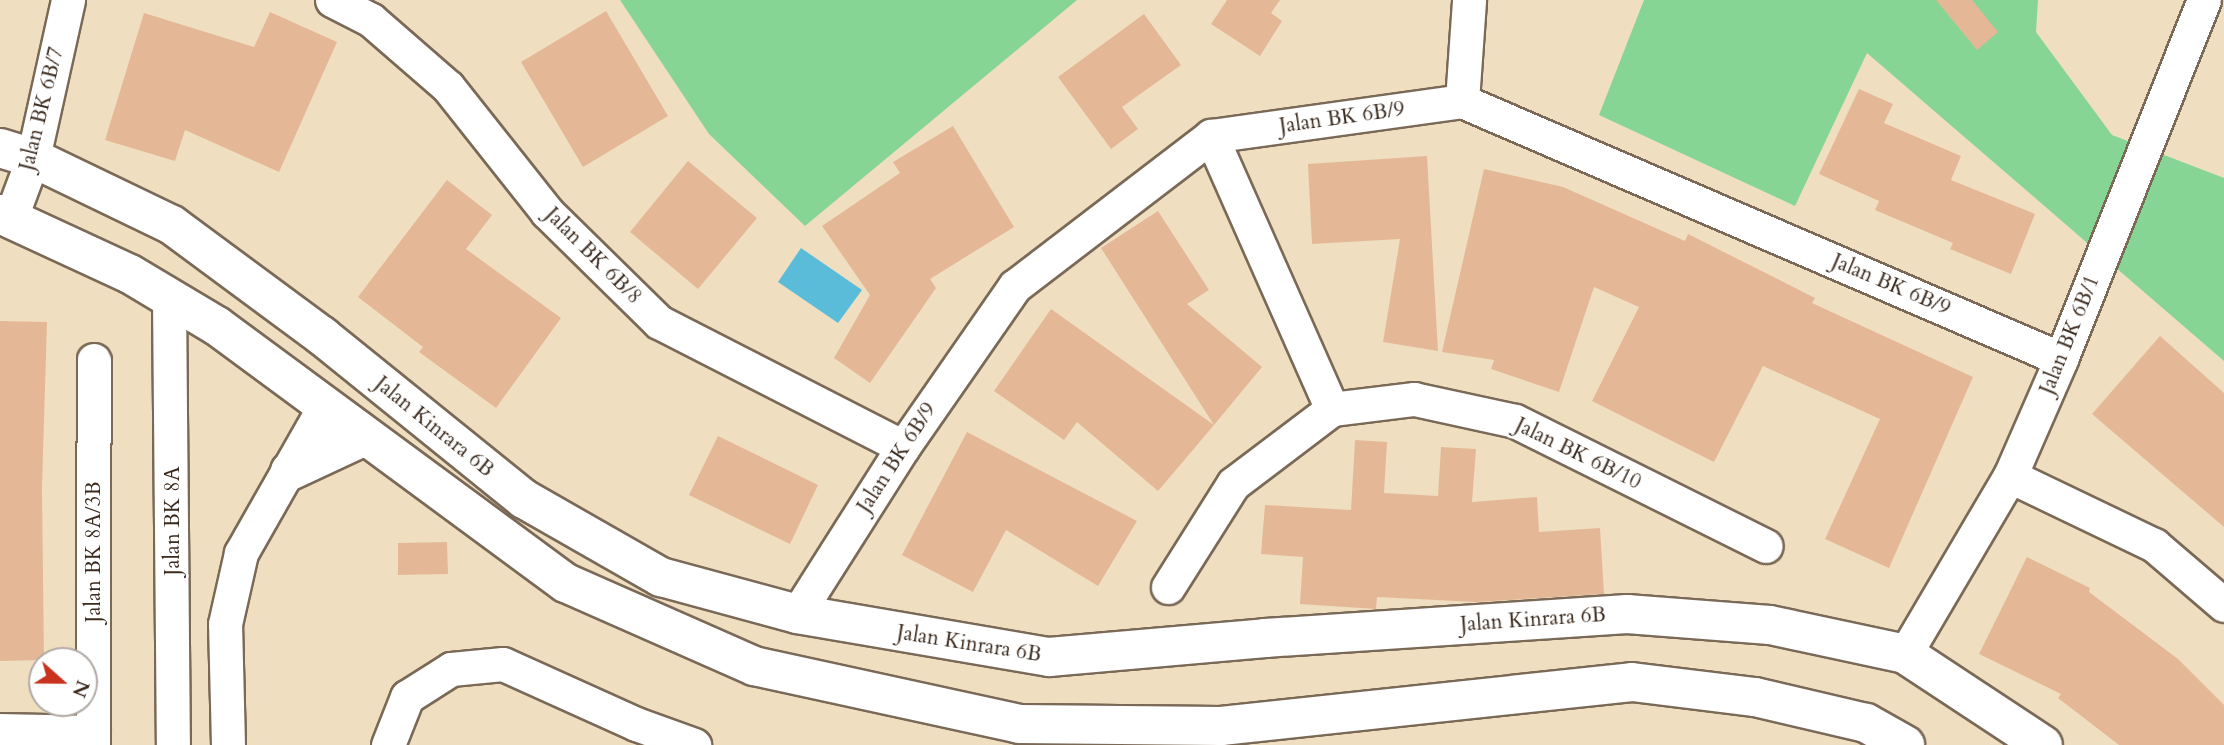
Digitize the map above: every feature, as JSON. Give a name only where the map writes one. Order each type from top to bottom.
[{"type":"street","name":"Jalan BK 6B/7","points":[[5,216],[16,153],[68,0]]},
{"type":"street","name":"Jalan BK 6B/8","points":[[332,0],[371,20],[448,88],[547,212],[659,322],[903,447]]},
{"type":"street","points":[[1462,101],[1469,0]]},
{"type":"street","name":"Jalan BK 6B/1","points":[[1905,654],[2010,476],[2061,359],[2204,0]]},
{"type":"street","name":"Jalan BK 6B/9","points":[[797,614],[903,447],[1015,286],[1211,136],[1462,101],[2061,359]]},
{"type":"street","points":[[1168,587],[1233,484],[1332,409],[1211,136]]},
{"type":"street","name":"Jalan Kinrara 6B","points":[[16,153],[172,225],[322,336],[536,506],[661,577],[797,614],[1049,657],[1265,638],[1627,614],[1770,625],[1905,654],[2043,745]]},
{"type":"street","points":[[5,216],[130,274],[217,326],[363,437],[566,583],[754,666],[1019,724],[1221,726],[1632,682],[1755,697],[1866,723],[1905,745]]},
{"type":"street","name":"Jalan BK 8A","points":[[169,297],[173,745]]},
{"type":"street","points":[[228,745],[225,624],[231,589],[241,553],[324,407],[335,374],[322,336]]},
{"type":"street","name":"Jalan BK 8A/3B","points":[[93,738],[94,360]]},
{"type":"street","name":"Jalan BK 6B/10","points":[[1332,409],[1414,399],[1515,421],[1766,546]]},
{"type":"street","points":[[290,471],[363,437]]},
{"type":"street","points":[[2010,476],[2154,545],[2224,605]]},
{"type":"street","points":[[388,745],[407,697],[451,669],[503,664],[636,724],[694,745]]},
{"type":"street","points":[[0,730],[93,738]]},
{"type":"green space","points":[[620,0],[1077,0],[805,226],[709,134]]},
{"type":"green space","points":[[1644,0],[2038,0],[2036,32],[2112,135],[2224,178],[2224,361],[1867,53],[1795,206],[1599,115]]},
{"type":"water","points":[[801,248],[862,290],[838,323],[778,282]]},
{"type":"building","points":[[1227,0],[1280,0],[1271,13],[1282,21],[1260,56],[1211,24]]},
{"type":"building","points":[[1936,0],[1972,0],[1998,32],[1977,50]]},
{"type":"building","points":[[606,11],[668,116],[583,167],[521,62]]},
{"type":"building","points":[[270,12],[337,42],[279,172],[185,130],[175,161],[105,140],[144,13],[254,47]]},
{"type":"building","points":[[1144,14],[1181,65],[1122,107],[1138,129],[1111,149],[1058,77]]},
{"type":"building","points":[[1859,89],[1893,104],[1884,123],[1961,156],[1951,180],[2035,214],[2011,274],[1950,249],[1953,243],[1875,210],[1879,201],[1819,174]]},
{"type":"building","points":[[953,126],[1014,227],[930,279],[936,288],[870,383],[834,358],[870,295],[822,226],[900,173],[893,162]]},
{"type":"building","points":[[1427,156],[1438,351],[1383,342],[1400,239],[1312,244],[1308,164]]},
{"type":"building","points":[[688,161],[757,218],[698,289],[630,232]]},
{"type":"building","points":[[1484,169],[1563,187],[1685,241],[1688,234],[1815,298],[1812,303],[1973,377],[1889,568],[1825,539],[1880,419],[1763,366],[1714,462],[1592,401],[1639,307],[1594,287],[1559,392],[1491,369],[1494,360],[1442,352]]},
{"type":"building","points":[[447,180],[492,215],[466,249],[561,318],[496,408],[419,352],[423,347],[358,297]]},
{"type":"building","points":[[1158,211],[1209,290],[1187,304],[1262,367],[1214,425],[1101,248]]},
{"type":"building","points":[[1051,309],[1214,425],[1158,491],[1077,422],[1064,440],[994,391]]},
{"type":"building","points":[[0,321],[47,322],[42,487],[44,647],[28,647],[28,660],[0,661]]},
{"type":"building","points":[[2160,336],[2224,393],[2224,527],[2092,414]]},
{"type":"building","points":[[967,432],[1137,521],[1098,586],[1006,530],[973,592],[902,555]]},
{"type":"building","points":[[718,436],[818,485],[790,544],[689,495]]},
{"type":"building","points":[[1355,440],[1387,442],[1384,493],[1438,496],[1441,447],[1476,449],[1472,502],[1537,497],[1539,532],[1600,528],[1604,594],[1476,602],[1377,597],[1376,609],[1300,604],[1303,557],[1261,554],[1265,505],[1351,510]]},
{"type":"building","points":[[447,542],[448,574],[398,575],[398,543]]},
{"type":"building","points":[[2027,557],[2090,588],[2089,592],[2178,659],[2224,705],[2224,745],[2119,745],[2058,698],[2061,694],[1979,654]]}]
